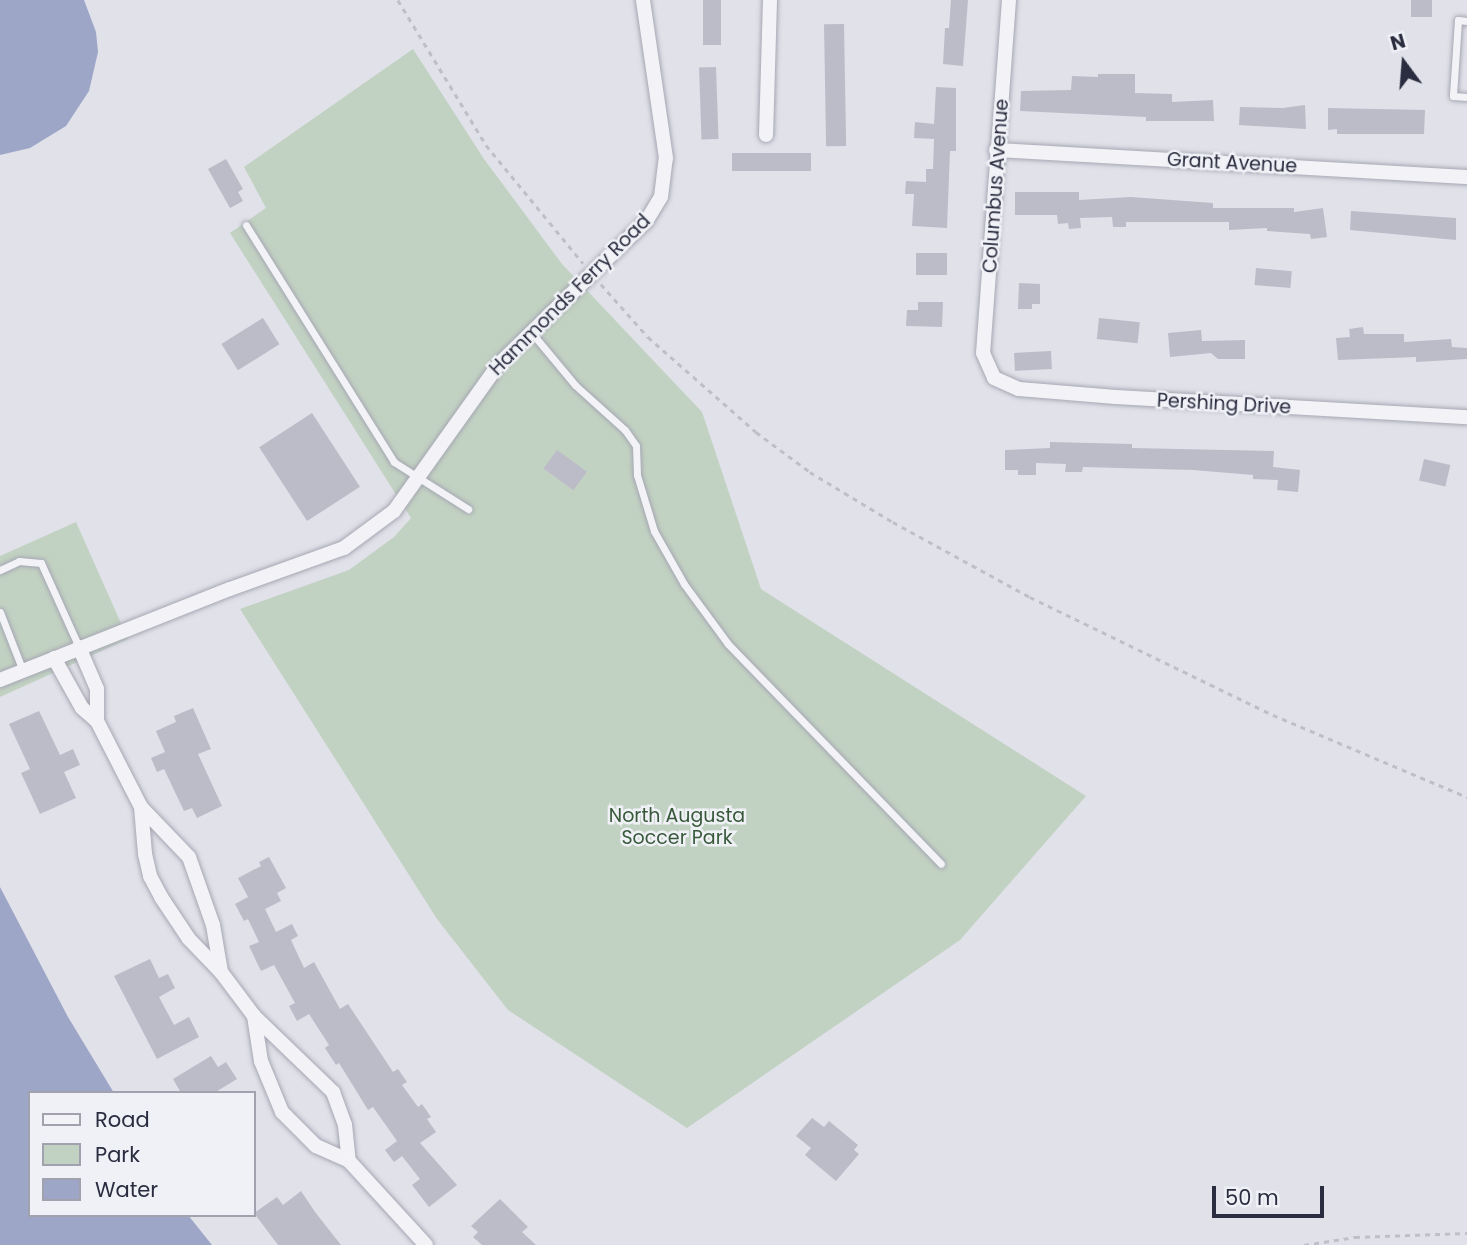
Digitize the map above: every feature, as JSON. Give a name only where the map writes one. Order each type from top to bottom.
[{"type":"street","name":"Hammonds Ferry Road","points":[[0,680],[79,647],[344,548],[394,511],[420,478],[481,387],[530,331],[647,220],[665,185],[666,158],[643,0]]},
{"type":"street","points":[[766,135],[770,0]]},
{"type":"street","name":"Columbus Avenue","points":[[989,370],[983,353],[1009,0]]},
{"type":"street","name":"Grant Avenue","points":[[996,150],[1467,177]]},
{"type":"street","name":"Pershing Drive","points":[[989,370],[1002,383],[1019,389],[1467,417]]},
{"type":"street","points":[[79,647],[97,690],[97,721]]},
{"type":"street","points":[[54,658],[82,708],[97,721],[141,807],[189,857],[213,925],[221,972]]},
{"type":"street","points":[[141,807],[150,876],[189,939],[221,972],[254,1016],[333,1092],[345,1125],[349,1160]]},
{"type":"street","points":[[254,1016],[261,1060],[282,1112],[316,1146],[349,1160],[426,1245]]},
{"type":"lane","points":[[1467,21],[1458,20],[1453,96],[1467,97]]},
{"type":"lane","points":[[246,225],[394,461],[468,509]]},
{"type":"lane","points":[[530,331],[575,385],[625,430],[636,446],[638,475],[654,531],[684,584],[728,644],[941,864]]},
{"type":"lane","points":[[0,570],[19,561],[41,562],[79,647]]},
{"type":"lane","points":[[0,612],[23,671]]},
{"type":"path","points":[[398,0],[486,145],[529,201],[648,337],[756,432],[810,472],[893,522],[1030,597],[1273,715],[1467,797]]},
{"type":"path","points":[[1304,1245],[1355,1237],[1467,1233]]},
{"type":"green space","name":"North Augusta Soccer Park","points":[[413,49],[484,159],[562,264],[702,412],[761,589],[1086,796],[960,940],[687,1128],[508,1010],[437,919],[240,609],[349,570],[394,537],[411,518],[230,233],[266,208],[244,167]]},
{"type":"green space","points":[[76,522],[128,639],[0,697],[0,556]]},
{"type":"water","points":[[0,0],[84,0],[96,32],[98,52],[89,91],[66,126],[30,148],[0,155]]},
{"type":"water","points":[[0,887],[68,1017],[113,1091],[28,1091],[28,1217],[190,1217],[212,1245],[0,1245]]},
{"type":"building","points":[[703,0],[721,0],[721,45],[703,45]]},
{"type":"building","points":[[951,0],[968,0],[963,66],[943,64],[945,28],[949,28]]},
{"type":"building","points":[[1411,0],[1432,0],[1432,17],[1411,17]]},
{"type":"building","points":[[824,24],[844,24],[846,146],[826,146]]},
{"type":"building","points":[[716,67],[719,139],[702,140],[699,68]]},
{"type":"building","points":[[1098,74],[1135,74],[1135,93],[1172,94],[1172,102],[1213,100],[1214,121],[1146,121],[1146,117],[1020,111],[1021,91],[1071,90],[1072,76],[1098,77]]},
{"type":"building","points":[[936,87],[956,88],[956,151],[950,151],[947,228],[912,226],[914,194],[905,194],[906,181],[926,182],[926,169],[933,169],[934,139],[914,138],[915,122],[934,124]]},
{"type":"building","points":[[1305,105],[1306,129],[1239,125],[1240,107],[1283,108]]},
{"type":"building","points":[[1328,108],[1425,110],[1424,134],[1337,134],[1337,129],[1328,130]]},
{"type":"building","points":[[732,153],[811,153],[811,171],[732,171]]},
{"type":"building","points":[[226,159],[243,189],[238,192],[243,201],[230,208],[208,169]]},
{"type":"building","points":[[1015,192],[1079,192],[1079,200],[1131,197],[1213,203],[1213,208],[1294,208],[1294,212],[1323,208],[1327,237],[1311,239],[1310,234],[1267,231],[1267,228],[1229,230],[1229,222],[1126,222],[1126,227],[1113,227],[1112,217],[1080,218],[1081,228],[1069,229],[1068,223],[1058,224],[1057,215],[1015,215]]},
{"type":"building","points":[[1351,211],[1456,218],[1456,240],[1350,230]]},
{"type":"building","points":[[916,253],[947,253],[947,275],[916,275]]},
{"type":"building","points":[[1256,268],[1292,271],[1290,288],[1255,285]]},
{"type":"building","points":[[1019,283],[1040,284],[1040,304],[1032,304],[1032,309],[1018,309]]},
{"type":"building","points":[[918,302],[943,302],[942,327],[906,326],[907,310],[918,310]]},
{"type":"building","points":[[263,318],[279,344],[238,370],[221,344]]},
{"type":"building","points":[[1099,318],[1140,322],[1138,343],[1097,339]]},
{"type":"building","points":[[1363,327],[1364,334],[1404,334],[1404,342],[1451,339],[1452,347],[1467,348],[1467,359],[1416,362],[1416,357],[1338,360],[1336,338],[1350,337],[1349,329]]},
{"type":"building","points":[[1201,330],[1202,341],[1245,340],[1245,359],[1218,359],[1211,353],[1170,357],[1168,333]]},
{"type":"building","points":[[1051,351],[1052,369],[1015,371],[1014,353]]},
{"type":"building","points":[[312,413],[360,487],[307,521],[259,447]]},
{"type":"building","points":[[1050,442],[1132,444],[1132,448],[1274,451],[1273,467],[1300,470],[1298,492],[1277,490],[1278,480],[1193,470],[1083,467],[1082,472],[1065,472],[1066,464],[1036,463],[1036,475],[1018,475],[1018,470],[1005,470],[1005,450],[1050,448]]},
{"type":"building","points":[[557,450],[587,472],[573,490],[543,469]]},
{"type":"building","points":[[1424,459],[1450,465],[1445,487],[1419,480]]},
{"type":"building","points":[[193,708],[211,749],[198,754],[222,806],[197,818],[192,808],[184,811],[164,769],[157,772],[151,758],[165,752],[156,731],[176,722],[174,716]]},
{"type":"building","points":[[39,711],[60,755],[73,749],[80,765],[64,772],[76,798],[40,814],[21,773],[30,769],[9,724]]},
{"type":"building","points":[[269,857],[286,888],[277,893],[281,901],[265,909],[276,932],[292,924],[298,936],[291,940],[304,968],[314,962],[340,1009],[348,1004],[393,1072],[398,1069],[407,1082],[402,1085],[418,1107],[422,1104],[431,1117],[427,1119],[436,1132],[420,1143],[457,1185],[429,1207],[412,1185],[420,1179],[402,1156],[394,1162],[385,1150],[397,1141],[373,1107],[368,1110],[339,1063],[336,1065],[325,1048],[329,1045],[309,1014],[297,1021],[289,1006],[295,1003],[274,965],[261,971],[249,946],[259,942],[248,919],[244,921],[235,904],[248,897],[238,878],[261,866],[259,862]]},
{"type":"building","points":[[150,959],[159,978],[168,974],[175,988],[159,997],[174,1025],[189,1017],[199,1037],[157,1059],[114,976]]},
{"type":"building","points":[[211,1056],[218,1067],[226,1062],[237,1079],[217,1091],[180,1091],[173,1079]]},
{"type":"building","points":[[812,1118],[824,1127],[829,1121],[858,1145],[854,1150],[859,1154],[836,1181],[805,1155],[811,1148],[796,1136]]},
{"type":"building","points":[[301,1191],[341,1245],[278,1245],[256,1216],[256,1212],[277,1197],[283,1205]]},
{"type":"building","points":[[500,1199],[528,1227],[522,1232],[536,1245],[482,1245],[473,1237],[478,1232],[471,1226]]}]
